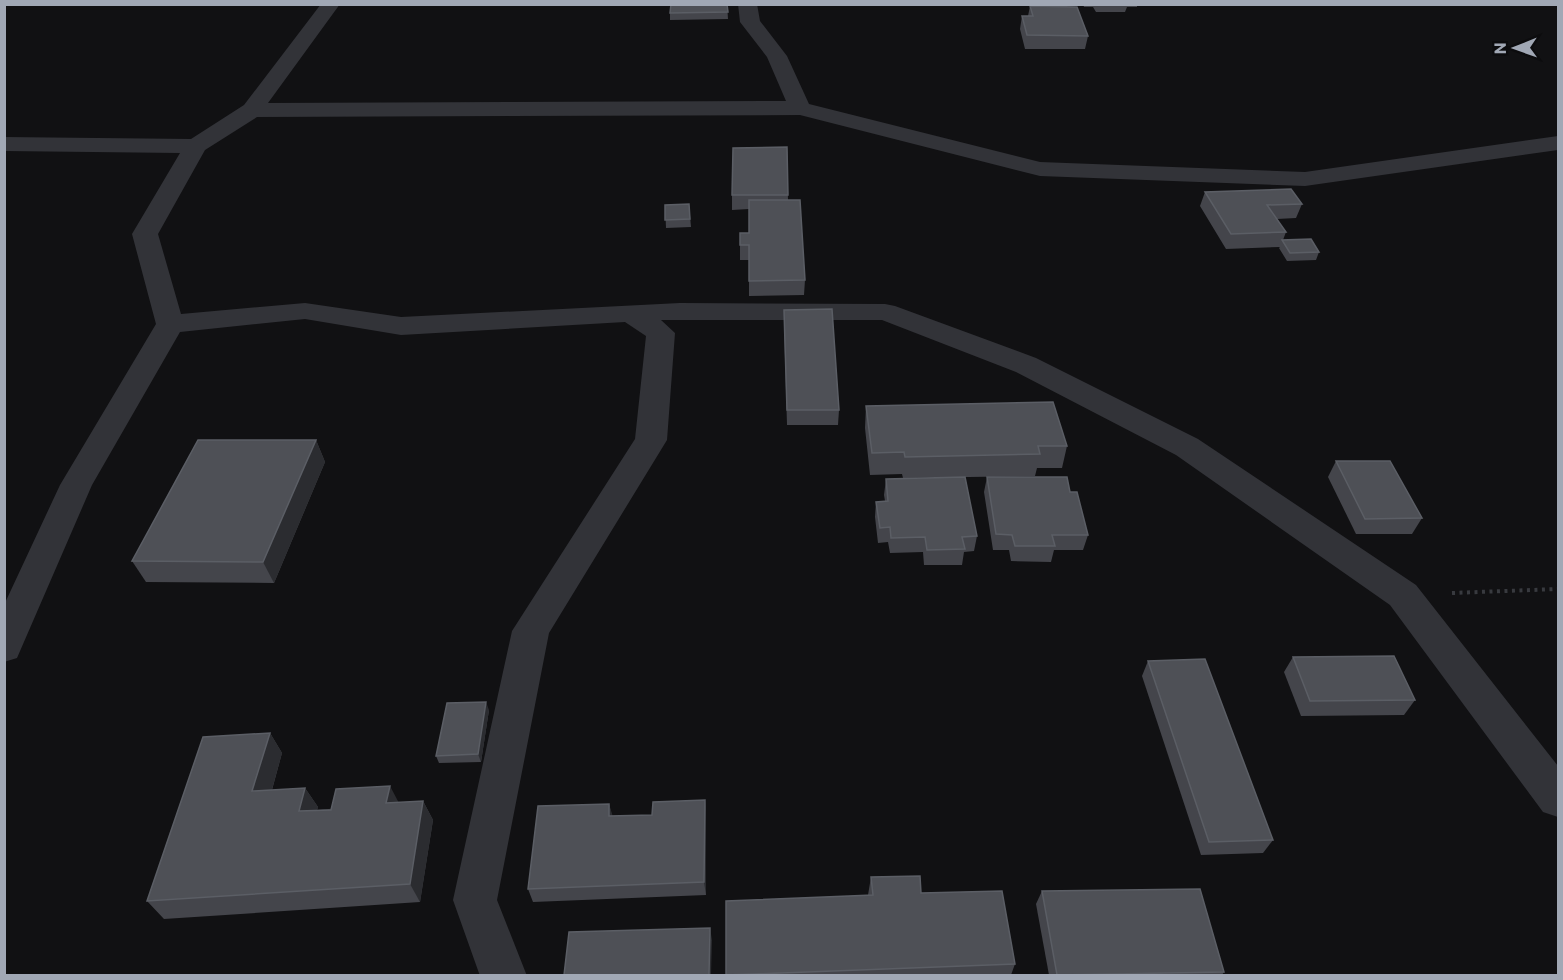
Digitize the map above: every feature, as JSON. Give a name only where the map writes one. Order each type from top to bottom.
[{"type":"street","points":[[4,647],[76,485],[170,324],[145,234],[196,146],[252,110],[331,4]]},
{"type":"street","points":[[747,4],[750,22],[777,56],[800,108]]},
{"type":"street","points":[[252,110],[800,108],[1040,170],[1305,179],[1558,143]]},
{"type":"street","points":[[4,144],[196,146]]},
{"type":"street","points":[[170,324],[305,311],[401,326],[631,313],[885,312],[1026,365],[1187,447],[1403,595],[1558,798]]},
{"type":"street","points":[[504,975],[475,900],[531,631],[651,440],[661,333],[631,313]]},
{"type":"path","points":[[1403,595],[1558,589]]},
{"type":"building","points":[[671,4],[727,4],[728,12],[670,13]]},
{"type":"building","points":[[1030,6],[1077,7],[1088,36],[1027,35],[1022,16],[1033,16]]},
{"type":"building","points":[[787,147],[788,195],[732,195],[733,148]]},
{"type":"building","points":[[1291,189],[1302,204],[1267,205],[1286,232],[1231,234],[1205,192]]},
{"type":"building","points":[[749,200],[800,200],[805,280],[749,281],[749,245],[740,245],[740,233],[749,233]]},
{"type":"building","points":[[689,204],[690,219],[665,220],[665,205]]},
{"type":"building","points":[[1311,239],[1319,252],[1290,253],[1282,240]]},
{"type":"building","points":[[832,309],[839,410],[787,410],[784,310]]},
{"type":"building","points":[[1053,402],[1067,446],[1038,446],[1040,454],[905,457],[904,452],[872,453],[866,406]]},
{"type":"building","points":[[198,440],[316,440],[263,562],[132,561]]},
{"type":"building","points":[[1336,461],[1390,461],[1422,518],[1365,519]]},
{"type":"building","points":[[965,477],[977,536],[962,537],[965,549],[927,550],[925,537],[891,538],[890,527],[880,528],[876,502],[888,501],[886,479]]},
{"type":"building","points":[[987,477],[1067,477],[1070,492],[1077,492],[1088,535],[1052,535],[1055,546],[1015,546],[1012,535],[996,534]]},
{"type":"building","points":[[1394,656],[1415,700],[1310,701],[1293,657]]},
{"type":"building","points":[[1205,659],[1273,840],[1209,842],[1148,661]]},
{"type":"building","points":[[486,702],[478,754],[436,756],[447,703]]},
{"type":"building","points":[[270,733],[252,791],[305,788],[299,811],[331,810],[336,789],[390,786],[386,803],[423,801],[410,884],[147,901],[203,737]]},
{"type":"building","points":[[705,800],[704,882],[528,889],[538,806],[609,804],[609,816],[652,815],[653,802]]},
{"type":"building","points":[[920,876],[921,893],[1002,891],[1015,964],[726,975],[726,901],[873,895],[871,877]]},
{"type":"building","points":[[1200,889],[1224,972],[1057,975],[1042,891]]},
{"type":"building","points":[[710,928],[709,975],[564,975],[569,932]]}]
